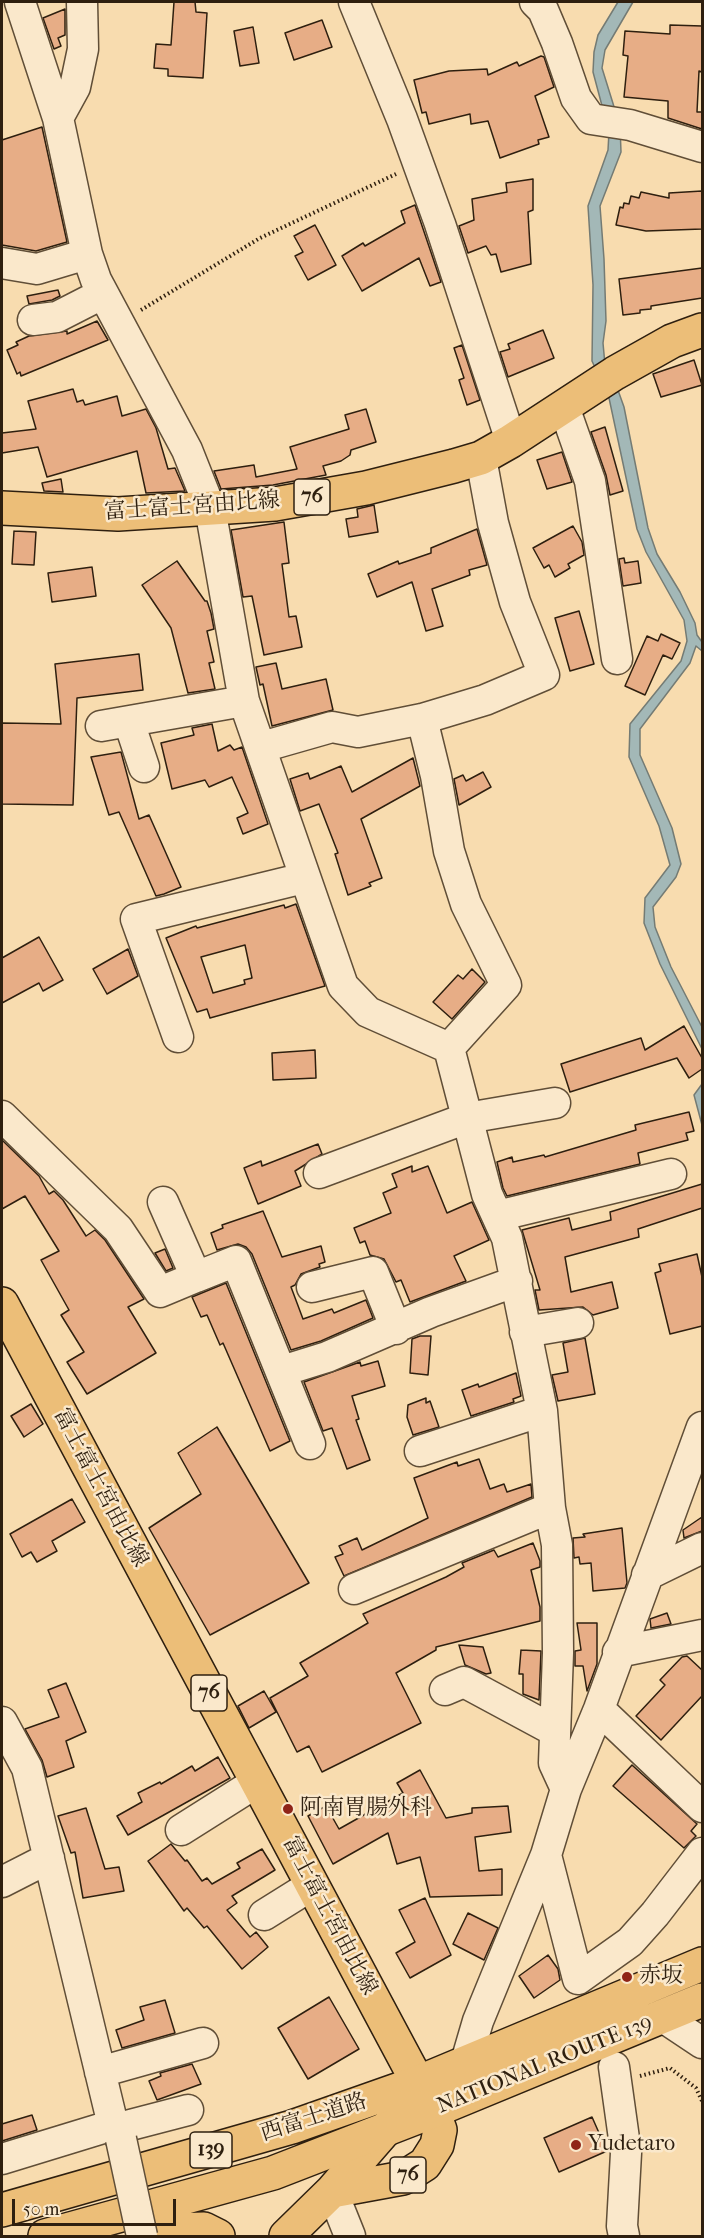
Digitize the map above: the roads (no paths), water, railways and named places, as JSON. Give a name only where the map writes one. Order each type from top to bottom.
[{"type":"main road","name":"富士富士宮由比線","points":[[2,508],[118,514],[275,504],[366,488],[481,458],[511,441],[606,378],[672,341],[702,330]]},
{"type":"main road","name":"富士富士宮由比線","points":[[2,1304],[433,2111],[440,2130],[437,2145],[424,2164],[403,2178],[332,2191]]},
{"type":"main road","name":"NATIONAL ROUTE 139","points":[[417,2082],[702,1964]]},
{"type":"main road","name":"NATIONAL ROUTE 139","points":[[387,2129],[702,2000]]},
{"type":"main road","points":[[285,2236],[332,2191],[387,2129],[417,2082]]},
{"type":"main road","name":"西富士道路","points":[[2,2210],[292,2127],[417,2082]]},
{"type":"main road","name":"西富士道路","points":[[45,2236],[273,2172],[387,2129]]},
{"type":"main road","points":[[143,2236],[175,2230],[204,2229],[218,2236]]},
{"type":"street","points":[[20,2],[57,118],[87,254],[102,294],[187,450],[210,508],[243,701],[262,747],[304,878],[343,986],[368,1012],[449,1047]]},
{"type":"street","points":[[57,118],[75,87],[83,49],[82,2]]},
{"type":"street","points":[[354,2],[418,163],[511,441]]},
{"type":"street","points":[[536,2],[543,10],[576,98],[591,119],[630,125],[702,147]]},
{"type":"street","points":[[2,263],[37,269],[87,254]]},
{"type":"street","points":[[33,320],[57,317],[102,294]]},
{"type":"street","points":[[564,407],[590,481],[617,658]]},
{"type":"street","points":[[262,747],[332,727],[358,732],[422,719],[485,700],[544,675],[515,602],[493,523],[481,458]]},
{"type":"street","points":[[144,767],[115,724],[243,701]]},
{"type":"street","points":[[422,719],[436,776],[449,851],[466,904],[506,985],[449,1047]]},
{"type":"street","points":[[178,1037],[136,919],[304,878]]},
{"type":"street","points":[[449,1047],[487,1194],[507,1238],[542,1411],[550,1508],[557,1545],[558,1653],[554,1763],[566,1790]]},
{"type":"street","points":[[319,1173],[467,1118],[555,1102]]},
{"type":"street","points":[[2,1116],[118,1229],[160,1292],[236,1261],[310,1444]]},
{"type":"street","points":[[497,1216],[671,1174]]},
{"type":"street","points":[[164,1202],[196,1277]]},
{"type":"street","points":[[312,1287],[373,1272],[396,1329]]},
{"type":"street","points":[[282,1371],[327,1357],[432,1312],[517,1281]]},
{"type":"street","points":[[525,1332],[578,1323]]},
{"type":"street","points":[[420,1451],[542,1411]]},
{"type":"street","points":[[466,2062],[478,2021],[546,1856],[566,1790],[599,1709],[702,1427]]},
{"type":"street","points":[[354,1589],[550,1508]]},
{"type":"street","points":[[647,1575],[702,1548]]},
{"type":"street","points":[[618,1652],[702,1635]]},
{"type":"street","points":[[445,1690],[464,1682],[555,1731]]},
{"type":"street","points":[[599,1709],[702,1807]]},
{"type":"street","points":[[2,1722],[27,1768],[100,2073],[143,2236]]},
{"type":"street","points":[[181,1830],[257,1782]]},
{"type":"street","points":[[546,1856],[578,1979],[630,1942],[655,1914],[702,1852]]},
{"type":"street","points":[[2,1882],[49,1858]]},
{"type":"street","points":[[264,1915],[312,1886]]},
{"type":"street","points":[[663,2017],[702,2043]]},
{"type":"street","points":[[100,2073],[203,2043]]},
{"type":"street","points":[[615,2076],[626,2153],[622,2226],[624,2236]]},
{"type":"street","points":[[2,2159],[116,2131],[188,2110]]},
{"type":"street","points":[[332,2191],[350,2236]]},
{"type":"place","name":"阿南胃腸外科","points":[[288,1809]]},
{"type":"place","name":"赤坂","points":[[627,1977]]},
{"type":"place","name":"Yudetaro","points":[[576,2145]]}]
